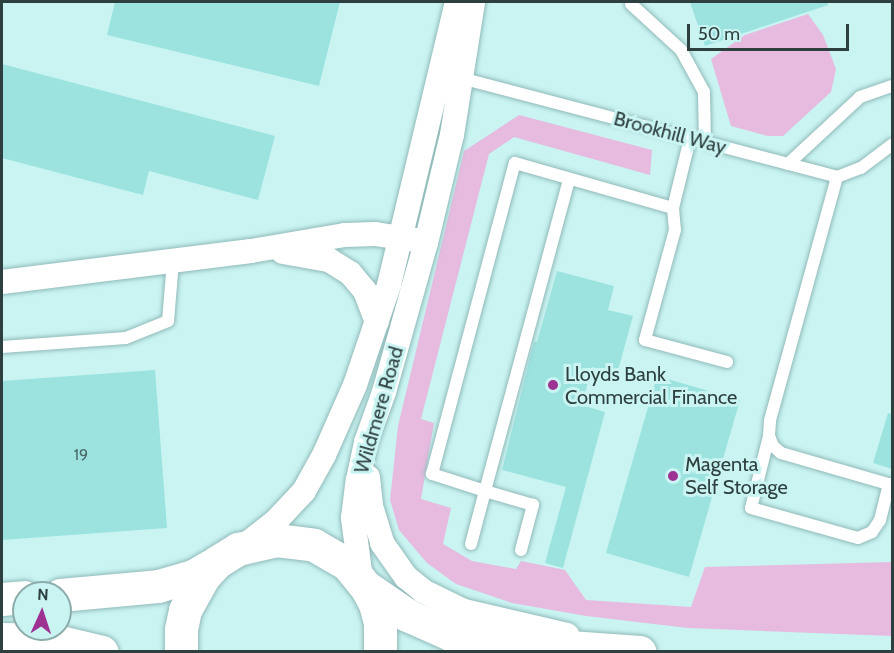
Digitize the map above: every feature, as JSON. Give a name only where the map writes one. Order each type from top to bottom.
[{"type":"highway","points":[[72,594],[158,586],[193,576],[228,556],[276,540],[314,545],[332,554],[363,583],[407,615],[450,634],[499,642],[640,651]]},
{"type":"highway","points":[[181,651],[181,629],[185,610],[193,592],[228,556]]},
{"type":"highway","points":[[363,583],[380,623],[380,651]]},
{"type":"highway","points":[[2,639],[52,640],[102,651]]},
{"type":"street","name":"Wildmere Road","points":[[363,583],[353,518],[366,442],[384,392],[426,243],[451,76],[457,2]]},
{"type":"street","name":"Wildmere Road","points":[[228,556],[283,515],[315,475],[355,385],[389,285],[399,236],[473,2]]},
{"type":"street","name":"Wildmere Road","points":[[2,282],[251,251],[345,235],[399,236],[426,243]]},
{"type":"street","name":"Wildmere Road","points":[[251,251],[299,253],[329,260],[350,273],[365,291],[377,322]]},
{"type":"street","points":[[366,442],[370,506],[382,543],[406,577],[423,591],[457,608],[491,618],[647,651]]},
{"type":"lane","points":[[631,4],[681,50],[704,92],[705,142]]},
{"type":"lane","name":"Brookhill Way","points":[[451,76],[837,177]]},
{"type":"lane","points":[[788,165],[860,97],[892,86]]},
{"type":"lane","points":[[690,139],[673,208],[675,230],[645,340],[726,362]]},
{"type":"lane","points":[[770,436],[773,446],[781,453],[891,484],[879,520],[872,532],[858,538],[751,508],[770,436],[770,421],[837,177],[861,168],[892,145]]},
{"type":"lane","points":[[520,550],[532,505],[432,474],[514,163],[673,208]]},
{"type":"lane","points":[[471,544],[569,179]]},
{"type":"lane","points":[[2,346],[126,338],[168,321],[173,261]]},
{"type":"shaded area","points":[[808,14],[823,35],[836,69],[831,92],[783,136],[768,136],[731,126],[711,59],[745,35]]},
{"type":"shaded area","points":[[519,115],[652,150],[650,175],[514,137],[489,154],[421,419],[434,423],[421,499],[451,508],[443,544],[472,561],[516,569],[521,561],[565,570],[586,600],[691,607],[705,567],[892,562],[892,636],[688,628],[586,616],[512,603],[456,584],[427,563],[399,530],[390,500],[398,426],[464,151]]},
{"type":"building","points":[[115,2],[340,2],[319,86],[107,35]]},
{"type":"building","points":[[690,2],[828,2],[828,5],[705,46]]},
{"type":"building","points":[[2,64],[275,136],[258,200],[149,171],[143,195],[2,158]]},
{"type":"building","name":"Lloyds Bank Commercial Finance","points":[[557,271],[614,286],[608,310],[633,316],[617,374],[592,367],[582,405],[605,412],[563,568],[545,563],[566,487],[502,470],[534,342],[537,342]]},
{"type":"building","points":[[155,370],[167,528],[2,540],[2,381]]},
{"type":"building","name":"Magenta Self Storage","points":[[657,376],[740,400],[689,577],[606,553]]},
{"type":"building","points":[[888,413],[892,414],[892,469],[873,463]]},
{"type":"place","name":"Lloyds Bank Commercial Finance","points":[[553,385]]},
{"type":"place","name":"Magenta Self Storage","points":[[673,476]]}]
